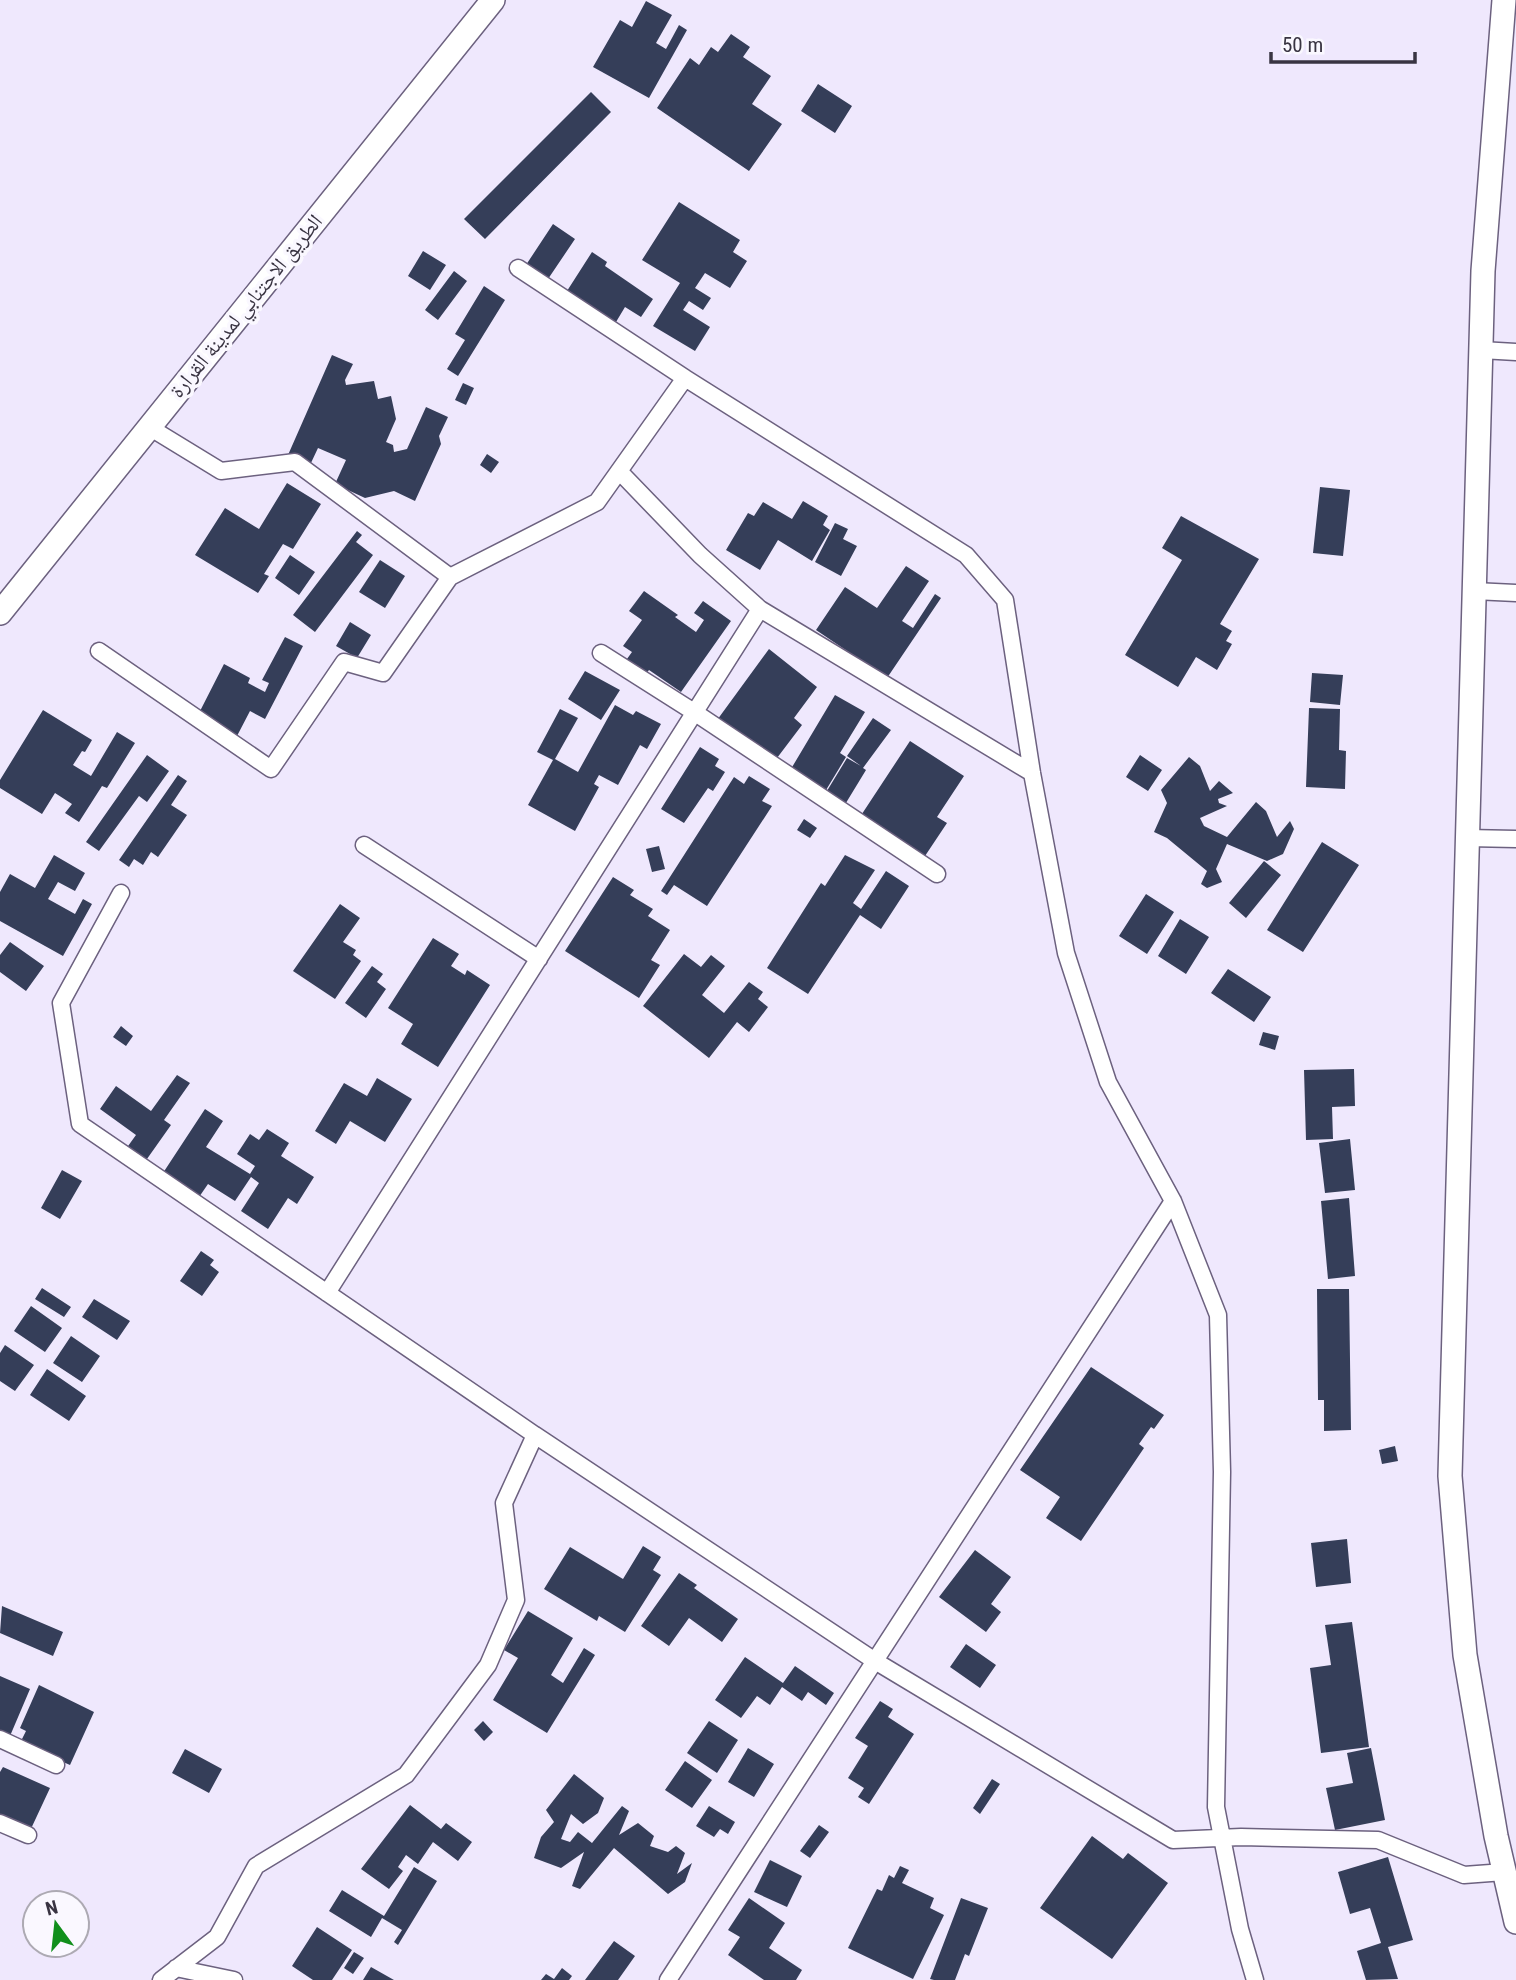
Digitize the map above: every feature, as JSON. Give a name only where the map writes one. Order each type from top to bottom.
[{"type":"main road","name":"الطريق الاجتنابي لمدينة القرارة","points":[[0,613],[493,0]]},
{"type":"main road","points":[[1504,0],[1483,271],[1480,350],[1450,1476],[1465,1655],[1496,1836],[1516,1922]]},
{"type":"street","points":[[518,268],[685,378],[966,555],[1005,600],[1032,774],[1066,953],[1108,1082],[1174,1201],[1218,1315],[1222,1472],[1216,1807],[1240,1929],[1255,1980]]},
{"type":"street","points":[[1480,350],[1516,352]]},
{"type":"street","points":[[99,651],[271,769],[344,662],[383,673],[450,576],[597,502],[685,378]]},
{"type":"street","points":[[149,427],[221,471],[295,462],[450,576]]},
{"type":"street","points":[[619,471],[699,555],[760,609],[1032,774]]},
{"type":"street","points":[[1474,591],[1516,593]]},
{"type":"street","points":[[327,1293],[760,609]]},
{"type":"street","points":[[601,653],[937,874]]},
{"type":"street","points":[[1467,838],[1516,839]]},
{"type":"street","points":[[364,845],[539,959]]},
{"type":"street","points":[[121,893],[61,1003],[80,1124],[535,1435],[875,1661],[1173,1840],[1377,1840],[1464,1875],[1504,1872]]},
{"type":"street","points":[[668,1980],[1174,1201]]},
{"type":"street","points":[[161,1980],[217,1937],[256,1866],[406,1775],[488,1665],[516,1600],[504,1503],[535,1435]]},
{"type":"street","points":[[0,1739],[56,1766]]},
{"type":"street","points":[[0,1823],[28,1835]]},
{"type":"street","points":[[176,1968],[234,1980]]},
{"type":"building","points":[[646,1],[672,15],[656,43],[666,49],[679,25],[687,30],[649,98],[593,67],[620,20],[632,27]]},
{"type":"building","points":[[731,34],[750,47],[743,57],[771,76],[752,104],[782,124],[749,171],[657,108],[690,58],[699,65],[711,47],[718,52]]},
{"type":"building","points":[[818,84],[852,106],[835,133],[801,111]]},
{"type":"building","points":[[591,92],[611,112],[485,239],[464,219]]},
{"type":"building","points":[[679,202],[740,240],[733,252],[747,261],[730,288],[705,273],[695,288],[711,298],[703,310],[689,301],[683,310],[710,327],[695,351],[653,326],[680,283],[642,260]]},
{"type":"building","points":[[553,224],[575,239],[546,282],[524,268]]},
{"type":"building","points":[[423,251],[446,265],[430,290],[408,276]]},
{"type":"building","points":[[592,252],[607,262],[605,266],[653,299],[641,317],[625,307],[616,322],[567,291]]},
{"type":"building","points":[[454,271],[467,281],[438,320],[425,310]]},
{"type":"building","points":[[484,286],[505,300],[458,376],[447,369],[465,340],[455,334]]},
{"type":"building","points":[[332,355],[353,364],[345,380],[346,385],[374,381],[378,399],[391,396],[396,419],[386,442],[393,445],[394,452],[407,449],[426,407],[448,417],[439,436],[441,444],[415,501],[394,491],[365,498],[335,484],[346,460],[318,448],[310,465],[288,455]]},
{"type":"building","points":[[463,383],[474,388],[466,405],[455,400]]},
{"type":"building","points":[[487,454],[499,462],[491,473],[480,465]]},
{"type":"building","points":[[287,483],[321,504],[293,549],[283,544],[264,574],[269,576],[258,593],[195,555],[225,508],[259,529]]},
{"type":"building","points":[[1320,487],[1350,490],[1343,556],[1313,553]]},
{"type":"building","points":[[803,501],[828,516],[823,525],[830,530],[812,561],[778,540],[760,570],[726,550],[748,513],[754,516],[763,502],[792,519]]},
{"type":"building","points":[[1181,516],[1259,559],[1220,624],[1232,631],[1226,641],[1232,644],[1217,670],[1196,657],[1178,687],[1125,655],[1182,560],[1162,548]]},
{"type":"building","points":[[835,523],[848,529],[843,539],[857,546],[841,576],[815,562]]},
{"type":"building","points":[[357,531],[362,535],[356,542],[373,555],[315,632],[293,615]]},
{"type":"building","points":[[290,555],[315,572],[299,595],[275,578]]},
{"type":"building","points":[[380,560],[405,576],[385,608],[359,592]]},
{"type":"building","points":[[906,566],[929,581],[902,621],[913,628],[935,594],[941,598],[887,678],[816,630],[845,587],[877,608]]},
{"type":"building","points":[[644,591],[678,615],[675,617],[696,632],[704,620],[694,613],[703,601],[731,621],[681,692],[649,670],[638,684],[619,670],[632,652],[623,646],[642,620],[629,611]]},
{"type":"building","points":[[350,622],[371,635],[357,658],[336,646]]},
{"type":"building","points":[[285,637],[303,646],[265,719],[250,711],[237,736],[198,715],[224,664],[250,678],[248,683],[265,692],[269,683],[262,680]]},
{"type":"building","points":[[769,649],[817,687],[794,718],[802,725],[777,758],[758,744],[750,755],[712,727]]},
{"type":"building","points":[[585,671],[620,690],[601,720],[568,699]]},
{"type":"building","points":[[1312,673],[1343,675],[1340,705],[1310,702]]},
{"type":"building","points":[[835,695],[865,712],[840,753],[846,757],[820,800],[785,779]]},
{"type":"building","points":[[615,705],[633,715],[636,711],[661,724],[647,749],[640,745],[618,785],[599,775],[594,784],[599,787],[575,831],[528,805],[553,760],[537,752],[560,709],[578,718],[555,759],[578,772]]},
{"type":"building","points":[[1309,708],[1340,709],[1339,750],[1346,751],[1345,789],[1306,787]]},
{"type":"building","points":[[43,710],[92,740],[73,765],[91,776],[117,732],[135,743],[107,788],[102,786],[79,822],[65,813],[72,804],[55,793],[42,814],[0,788],[0,780]]},
{"type":"building","points":[[873,718],[891,730],[863,768],[866,770],[838,816],[819,804],[847,758],[861,766],[847,756]]},
{"type":"building","points":[[910,741],[964,776],[937,817],[947,823],[919,865],[856,823]]},
{"type":"building","points":[[700,747],[719,759],[715,766],[725,772],[713,791],[708,788],[684,823],[661,809]]},
{"type":"building","points":[[147,755],[169,771],[147,802],[139,796],[99,851],[86,842]]},
{"type":"building","points":[[1140,755],[1162,770],[1148,791],[1126,777]]},
{"type":"building","points":[[1189,757],[1200,766],[1210,791],[1219,781],[1233,793],[1218,799],[1219,803],[1227,806],[1200,818],[1204,826],[1227,837],[1256,802],[1266,811],[1277,837],[1290,821],[1294,829],[1283,854],[1267,861],[1227,844],[1216,869],[1222,882],[1207,888],[1201,884],[1207,871],[1167,838],[1154,832],[1167,803],[1161,790]]},
{"type":"building","points":[[178,775],[187,781],[171,805],[187,815],[158,857],[151,852],[143,865],[134,859],[129,867],[119,860]]},
{"type":"building","points":[[749,776],[770,789],[762,801],[772,806],[707,906],[674,885],[667,895],[661,891],[734,777],[744,784]]},
{"type":"building","points":[[804,819],[817,828],[810,838],[797,830]]},
{"type":"building","points":[[1322,842],[1359,865],[1303,952],[1267,930]]},
{"type":"building","points":[[659,846],[665,869],[652,872],[646,849]]},
{"type":"building","points":[[54,855],[85,873],[75,891],[58,882],[48,899],[75,914],[83,899],[92,904],[63,956],[0,921],[0,892],[10,874],[35,888]]},
{"type":"building","points":[[845,855],[875,870],[853,903],[861,909],[886,871],[909,886],[881,929],[860,915],[808,994],[767,968],[821,883],[825,886]]},
{"type":"building","points":[[1264,861],[1281,875],[1246,918],[1229,903]]},
{"type":"building","points":[[613,877],[634,890],[630,895],[653,909],[648,916],[670,930],[651,960],[660,965],[639,998],[565,951]]},
{"type":"building","points":[[1146,894],[1174,912],[1147,954],[1119,936]]},
{"type":"building","points":[[340,904],[360,918],[343,942],[356,950],[353,955],[361,961],[335,999],[293,971]]},
{"type":"building","points":[[1180,919],[1209,937],[1186,974],[1158,956]]},
{"type":"building","points":[[433,938],[459,954],[451,966],[465,975],[467,970],[490,985],[438,1067],[401,1044],[413,1024],[388,1008]]},
{"type":"building","points":[[10,942],[44,966],[26,991],[0,972],[0,955]]},
{"type":"building","points":[[684,954],[701,967],[711,955],[725,966],[702,995],[724,1013],[749,982],[763,992],[758,999],[768,1007],[749,1032],[737,1022],[709,1058],[643,1006]]},
{"type":"building","points":[[372,966],[383,974],[377,982],[386,989],[366,1018],[345,1003]]},
{"type":"building","points":[[1228,969],[1271,997],[1254,1022],[1211,993]]},
{"type":"building","points":[[121,1026],[133,1036],[126,1046],[113,1037]]},
{"type":"building","points":[[1263,1032],[1279,1036],[1275,1050],[1259,1045]]},
{"type":"building","points":[[1354,1069],[1355,1106],[1332,1107],[1333,1139],[1306,1140],[1304,1070]]},
{"type":"building","points":[[177,1075],[190,1083],[164,1120],[171,1125],[142,1166],[123,1153],[136,1135],[100,1109],[116,1086],[151,1111]]},
{"type":"building","points":[[377,1078],[412,1099],[385,1142],[350,1121],[336,1144],[315,1131],[344,1083],[367,1096]]},
{"type":"building","points":[[205,1109],[223,1121],[206,1147],[250,1174],[255,1166],[237,1154],[250,1134],[259,1140],[267,1129],[289,1143],[281,1156],[314,1177],[297,1204],[288,1198],[268,1229],[241,1211],[259,1183],[251,1177],[235,1201],[208,1184],[197,1200],[161,1176]]},
{"type":"building","points":[[1350,1139],[1355,1190],[1325,1193],[1319,1143]]},
{"type":"building","points":[[62,1170],[82,1181],[60,1219],[41,1208]]},
{"type":"building","points":[[1349,1198],[1355,1276],[1328,1279],[1321,1201]]},
{"type":"building","points":[[201,1251],[214,1260],[210,1265],[219,1272],[202,1296],[180,1281]]},
{"type":"building","points":[[42,1288],[71,1307],[64,1317],[35,1299]]},
{"type":"building","points":[[1317,1289],[1349,1289],[1351,1430],[1324,1431],[1324,1400],[1318,1400]]},
{"type":"building","points":[[94,1299],[130,1321],[117,1340],[82,1317]]},
{"type":"building","points":[[31,1306],[62,1328],[45,1352],[14,1331]]},
{"type":"building","points":[[71,1336],[100,1356],[82,1382],[53,1363]]},
{"type":"building","points":[[5,1345],[34,1365],[15,1391],[0,1381],[0,1353]]},
{"type":"building","points":[[1091,1367],[1164,1415],[1139,1444],[1144,1448],[1081,1541],[1046,1518],[1060,1497],[1020,1470]]},
{"type":"building","points":[[47,1369],[86,1396],[69,1421],[30,1395]]},
{"type":"building","points":[[1395,1446],[1398,1461],[1382,1464],[1379,1450]]},
{"type":"building","points":[[1347,1539],[1351,1583],[1316,1587],[1311,1543]]},
{"type":"building","points":[[643,1546],[661,1557],[653,1570],[661,1575],[625,1632],[599,1616],[597,1621],[544,1589],[570,1547],[623,1579]]},
{"type":"building","points":[[975,1550],[1011,1577],[991,1604],[1001,1612],[986,1632],[939,1597]]},
{"type":"building","points":[[679,1573],[697,1585],[694,1588],[738,1619],[722,1642],[689,1618],[669,1646],[641,1626]]},
{"type":"building","points":[[2,1606],[63,1632],[53,1656],[0,1633]]},
{"type":"building","points":[[528,1611],[573,1638],[551,1675],[563,1683],[584,1648],[595,1655],[547,1733],[493,1700],[518,1658],[504,1650]]},
{"type":"building","points":[[1352,1622],[1369,1747],[1321,1753],[1310,1668],[1331,1665],[1325,1625]]},
{"type":"building","points":[[966,1644],[996,1665],[980,1688],[950,1667]]},
{"type":"building","points":[[745,1657],[783,1683],[795,1666],[834,1693],[826,1705],[808,1692],[802,1701],[782,1687],[770,1705],[757,1696],[741,1718],[715,1700]]},
{"type":"building","points":[[0,1676],[30,1689],[10,1736],[0,1732]]},
{"type":"building","points":[[39,1685],[94,1712],[70,1765],[20,1743],[26,1731],[20,1728]]},
{"type":"building","points":[[880,1701],[893,1709],[888,1717],[914,1734],[869,1804],[858,1797],[864,1788],[848,1778],[868,1746],[855,1738]]},
{"type":"building","points":[[483,1721],[493,1732],[484,1741],[474,1730]]},
{"type":"building","points":[[709,1721],[738,1740],[717,1773],[687,1753]]},
{"type":"building","points":[[748,1748],[774,1764],[754,1797],[728,1782]]},
{"type":"building","points":[[1371,1748],[1385,1820],[1335,1830],[1326,1788],[1353,1783],[1347,1753]]},
{"type":"building","points":[[185,1749],[222,1769],[209,1793],[172,1773]]},
{"type":"building","points":[[685,1761],[712,1780],[692,1808],[665,1790]]},
{"type":"building","points":[[3,1767],[50,1788],[29,1833],[0,1820],[0,1772]]},
{"type":"building","points":[[574,1774],[604,1798],[598,1813],[583,1824],[571,1814],[561,1839],[570,1842],[578,1832],[592,1843],[622,1806],[629,1811],[619,1835],[638,1823],[654,1836],[650,1846],[668,1852],[676,1846],[685,1853],[677,1874],[692,1863],[685,1882],[668,1894],[614,1848],[580,1889],[572,1886],[584,1852],[561,1868],[534,1858],[541,1837],[554,1822],[546,1810]]},
{"type":"building","points":[[992,1779],[1000,1784],[980,1814],[973,1808]]},
{"type":"building","points":[[410,1805],[441,1829],[446,1823],[472,1842],[458,1861],[433,1842],[418,1864],[406,1855],[398,1867],[403,1871],[389,1889],[361,1869]]},
{"type":"building","points":[[709,1806],[735,1822],[728,1834],[720,1829],[714,1837],[696,1826]]},
{"type":"building","points":[[819,1825],[829,1832],[810,1858],[800,1851]]},
{"type":"building","points":[[1092,1836],[1123,1859],[1128,1853],[1168,1883],[1112,1959],[1040,1908]]},
{"type":"building","points":[[1388,1857],[1413,1940],[1388,1947],[1398,1979],[1366,1980],[1357,1951],[1381,1943],[1370,1908],[1350,1914],[1338,1872]]},
{"type":"building","points":[[770,1860],[802,1876],[787,1907],[754,1892]]},
{"type":"building","points":[[900,1866],[909,1870],[902,1883],[934,1898],[930,1908],[944,1915],[913,1979],[848,1948],[877,1889],[882,1891],[889,1875],[894,1878]]},
{"type":"building","points":[[414,1867],[437,1881],[398,1945],[394,1942],[402,1930],[382,1918],[371,1937],[329,1911],[342,1890],[384,1916]]},
{"type":"building","points":[[749,1898],[785,1923],[769,1948],[802,1970],[796,1980],[764,1980],[728,1955],[740,1937],[728,1930]]},
{"type":"building","points":[[961,1898],[988,1908],[969,1956],[965,1954],[955,1980],[930,1979]]},
{"type":"building","points":[[317,1927],[352,1950],[332,1980],[313,1980],[292,1966]]},
{"type":"building","points":[[614,1941],[635,1956],[618,1980],[585,1980]]},
{"type":"building","points":[[354,1952],[364,1958],[353,1974],[344,1968]]},
{"type":"building","points":[[371,1967],[394,1980],[363,1980]]},
{"type":"building","points":[[562,1968],[572,1976],[569,1980],[541,1980],[546,1974],[554,1979]]}]
